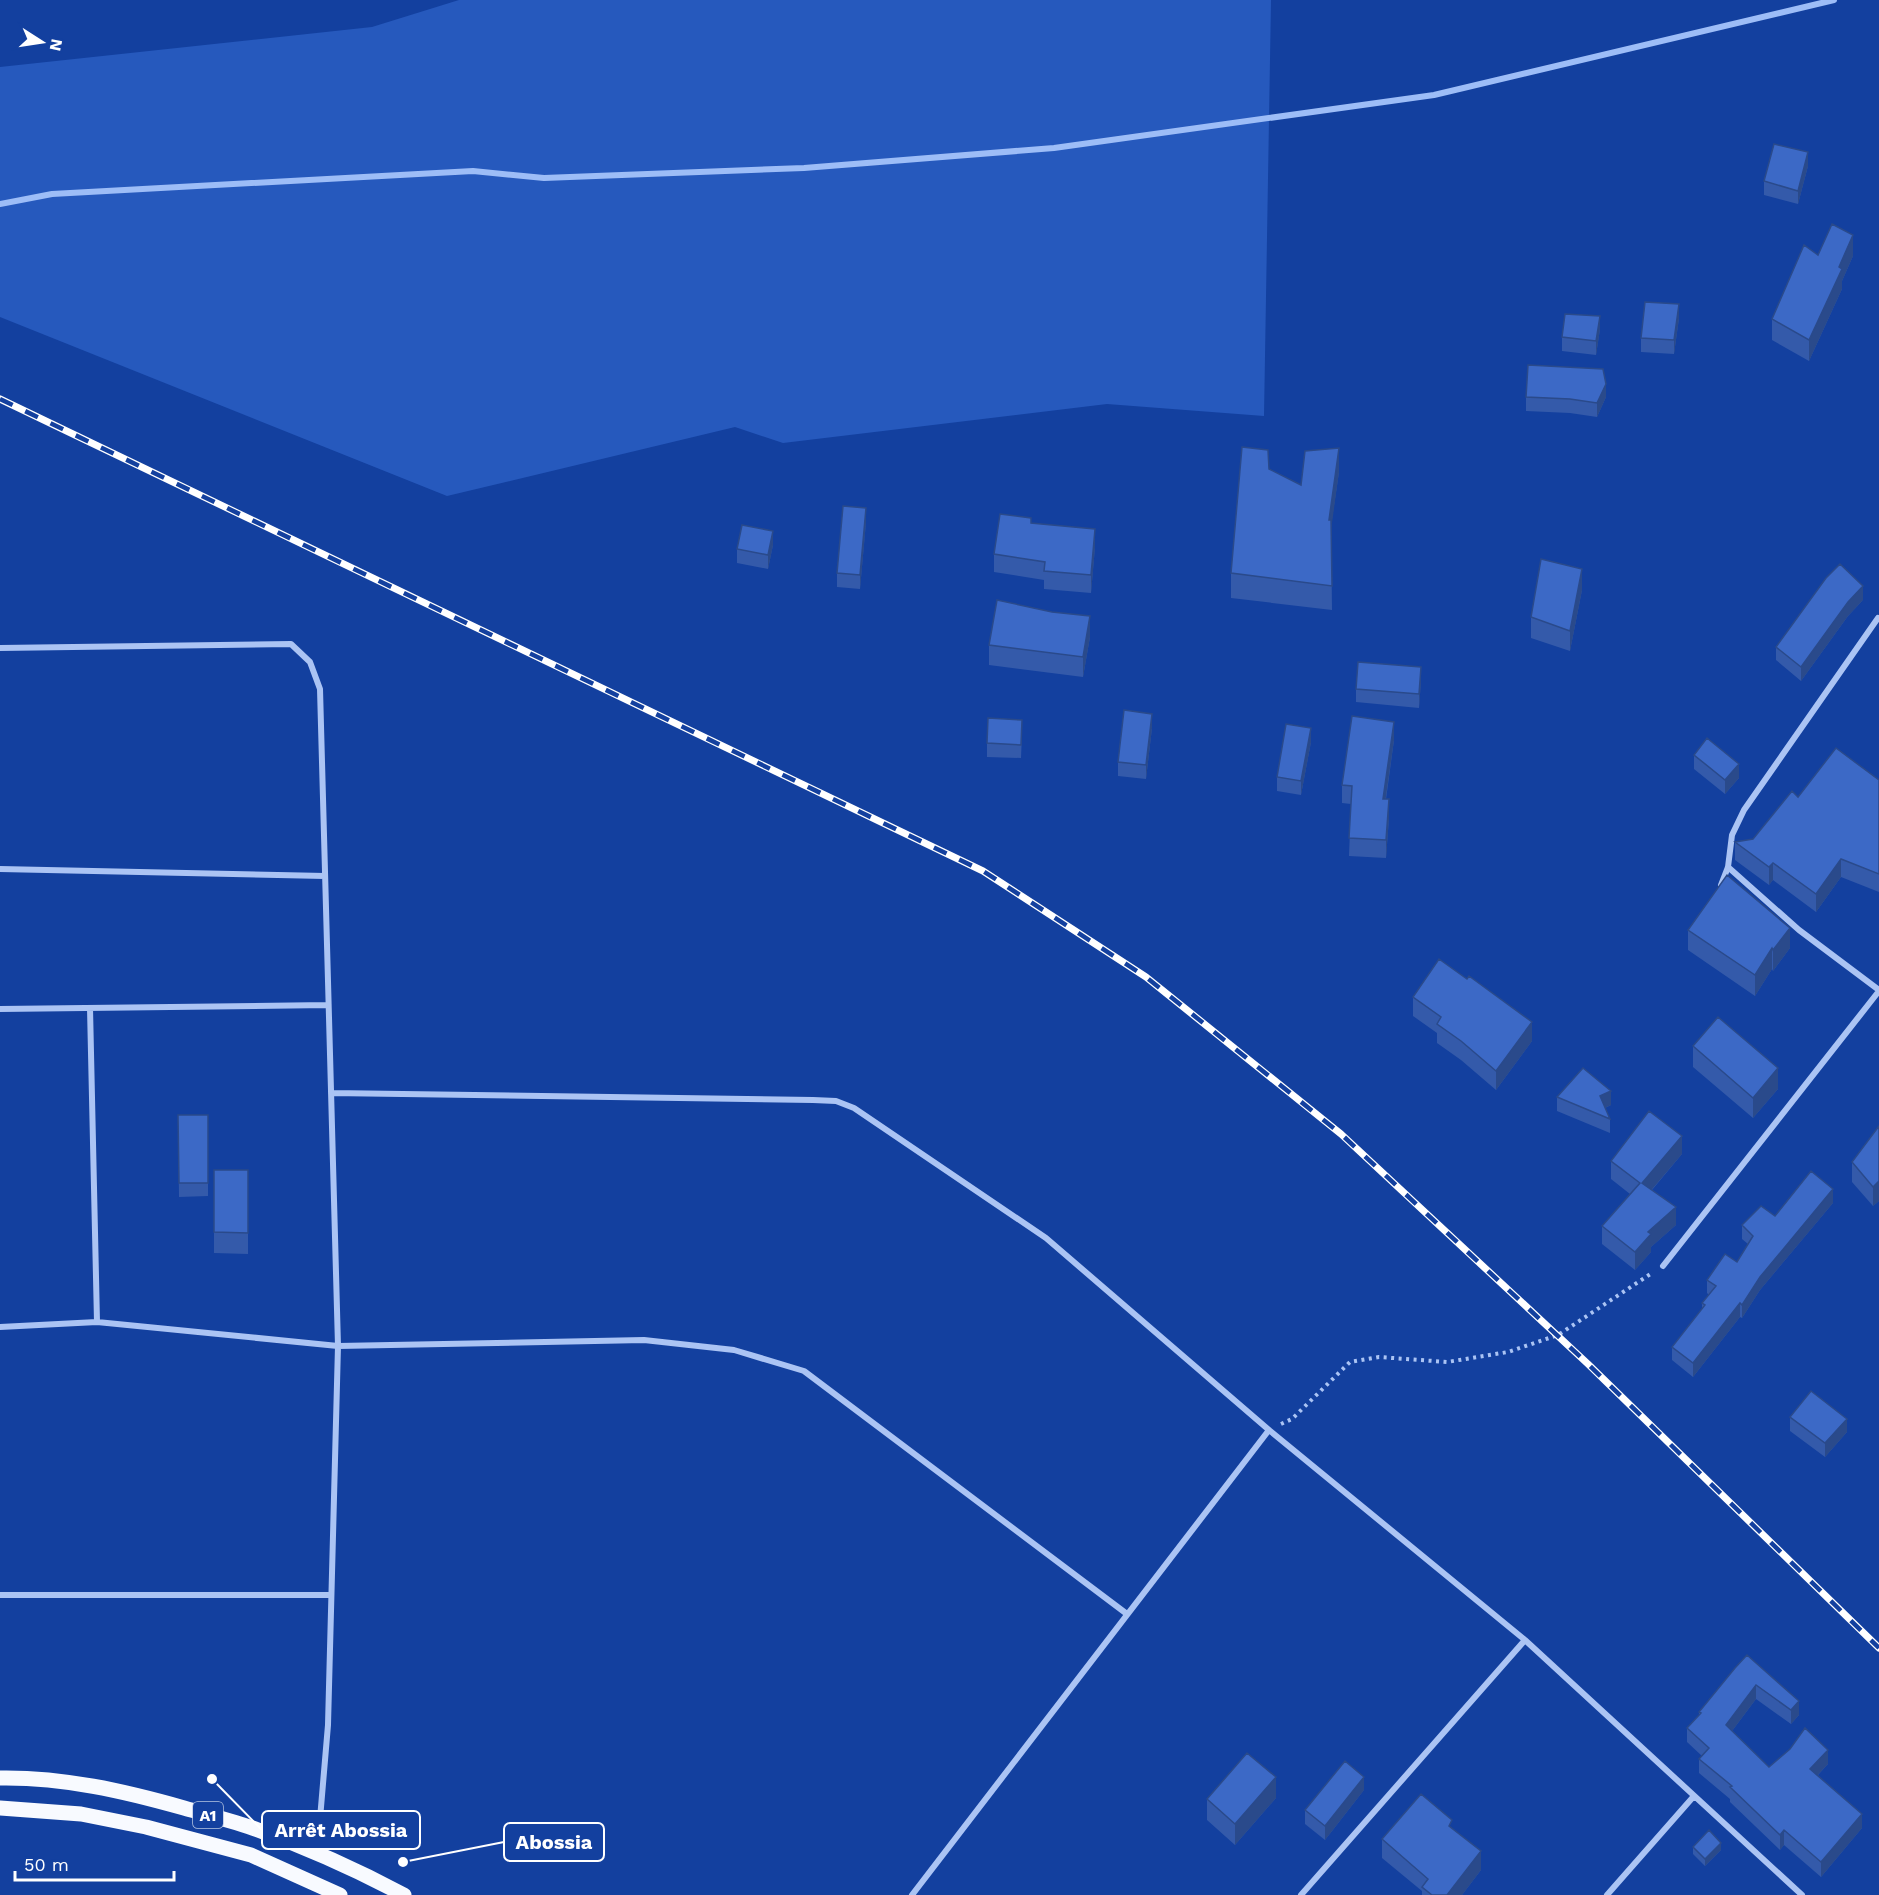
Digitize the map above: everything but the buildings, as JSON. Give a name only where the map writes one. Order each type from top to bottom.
[{"type":"main road","name":"A1","points":[[0,1778],[82,1783],[150,1798],[258,1829],[361,1873],[404,1895]]},
{"type":"main road","name":"A1","points":[[0,1808],[81,1814],[146,1827],[251,1855],[340,1895]]},
{"type":"street","points":[[1715,895],[1728,867],[1732,835],[1744,810],[1878,618]]},
{"type":"street","points":[[0,648],[291,644],[310,662],[320,689],[338,1346],[328,1725],[317,1854]]},
{"type":"street","points":[[1663,1266],[1879,991],[1799,930],[1728,867]]},
{"type":"street","points":[[0,869],[325,876]]},
{"type":"street","points":[[0,1008],[328,1005]]},
{"type":"street","points":[[90,1008],[98,1322]]},
{"type":"street","points":[[331,1093],[836,1101],[854,1108],[1046,1238],[1269,1430],[1525,1640],[1802,1895]]},
{"type":"street","points":[[0,1327],[98,1322],[338,1346],[644,1340],[734,1350],[804,1371],[1127,1614]]},
{"type":"street","points":[[912,1895],[1269,1430]]},
{"type":"street","points":[[0,1595],[332,1595]]},
{"type":"street","points":[[1301,1895],[1525,1640]]},
{"type":"street","points":[[1607,1895],[1694,1796]]},
{"type":"path","points":[[1269,1430],[1292,1419],[1350,1362],[1379,1357],[1448,1362],[1508,1352],[1557,1335],[1663,1266]]},
{"type":"shaded area","points":[[459,0],[1271,0],[1264,416],[1107,404],[783,443],[735,427],[447,496],[0,317],[0,67],[372,27]]},
{"type":"waterway","points":[[0,204],[52,194],[473,171],[544,178],[804,168],[1054,148],[1434,95],[1834,0]]},
{"type":"railway","points":[[0,399],[983,871],[1146,977],[1341,1134],[1588,1364],[1879,1648]]},
{"type":"place","name":"Arrêt Abossia","points":[[212,1779]]},
{"type":"place","name":"Abossia","points":[[403,1862]]}]
